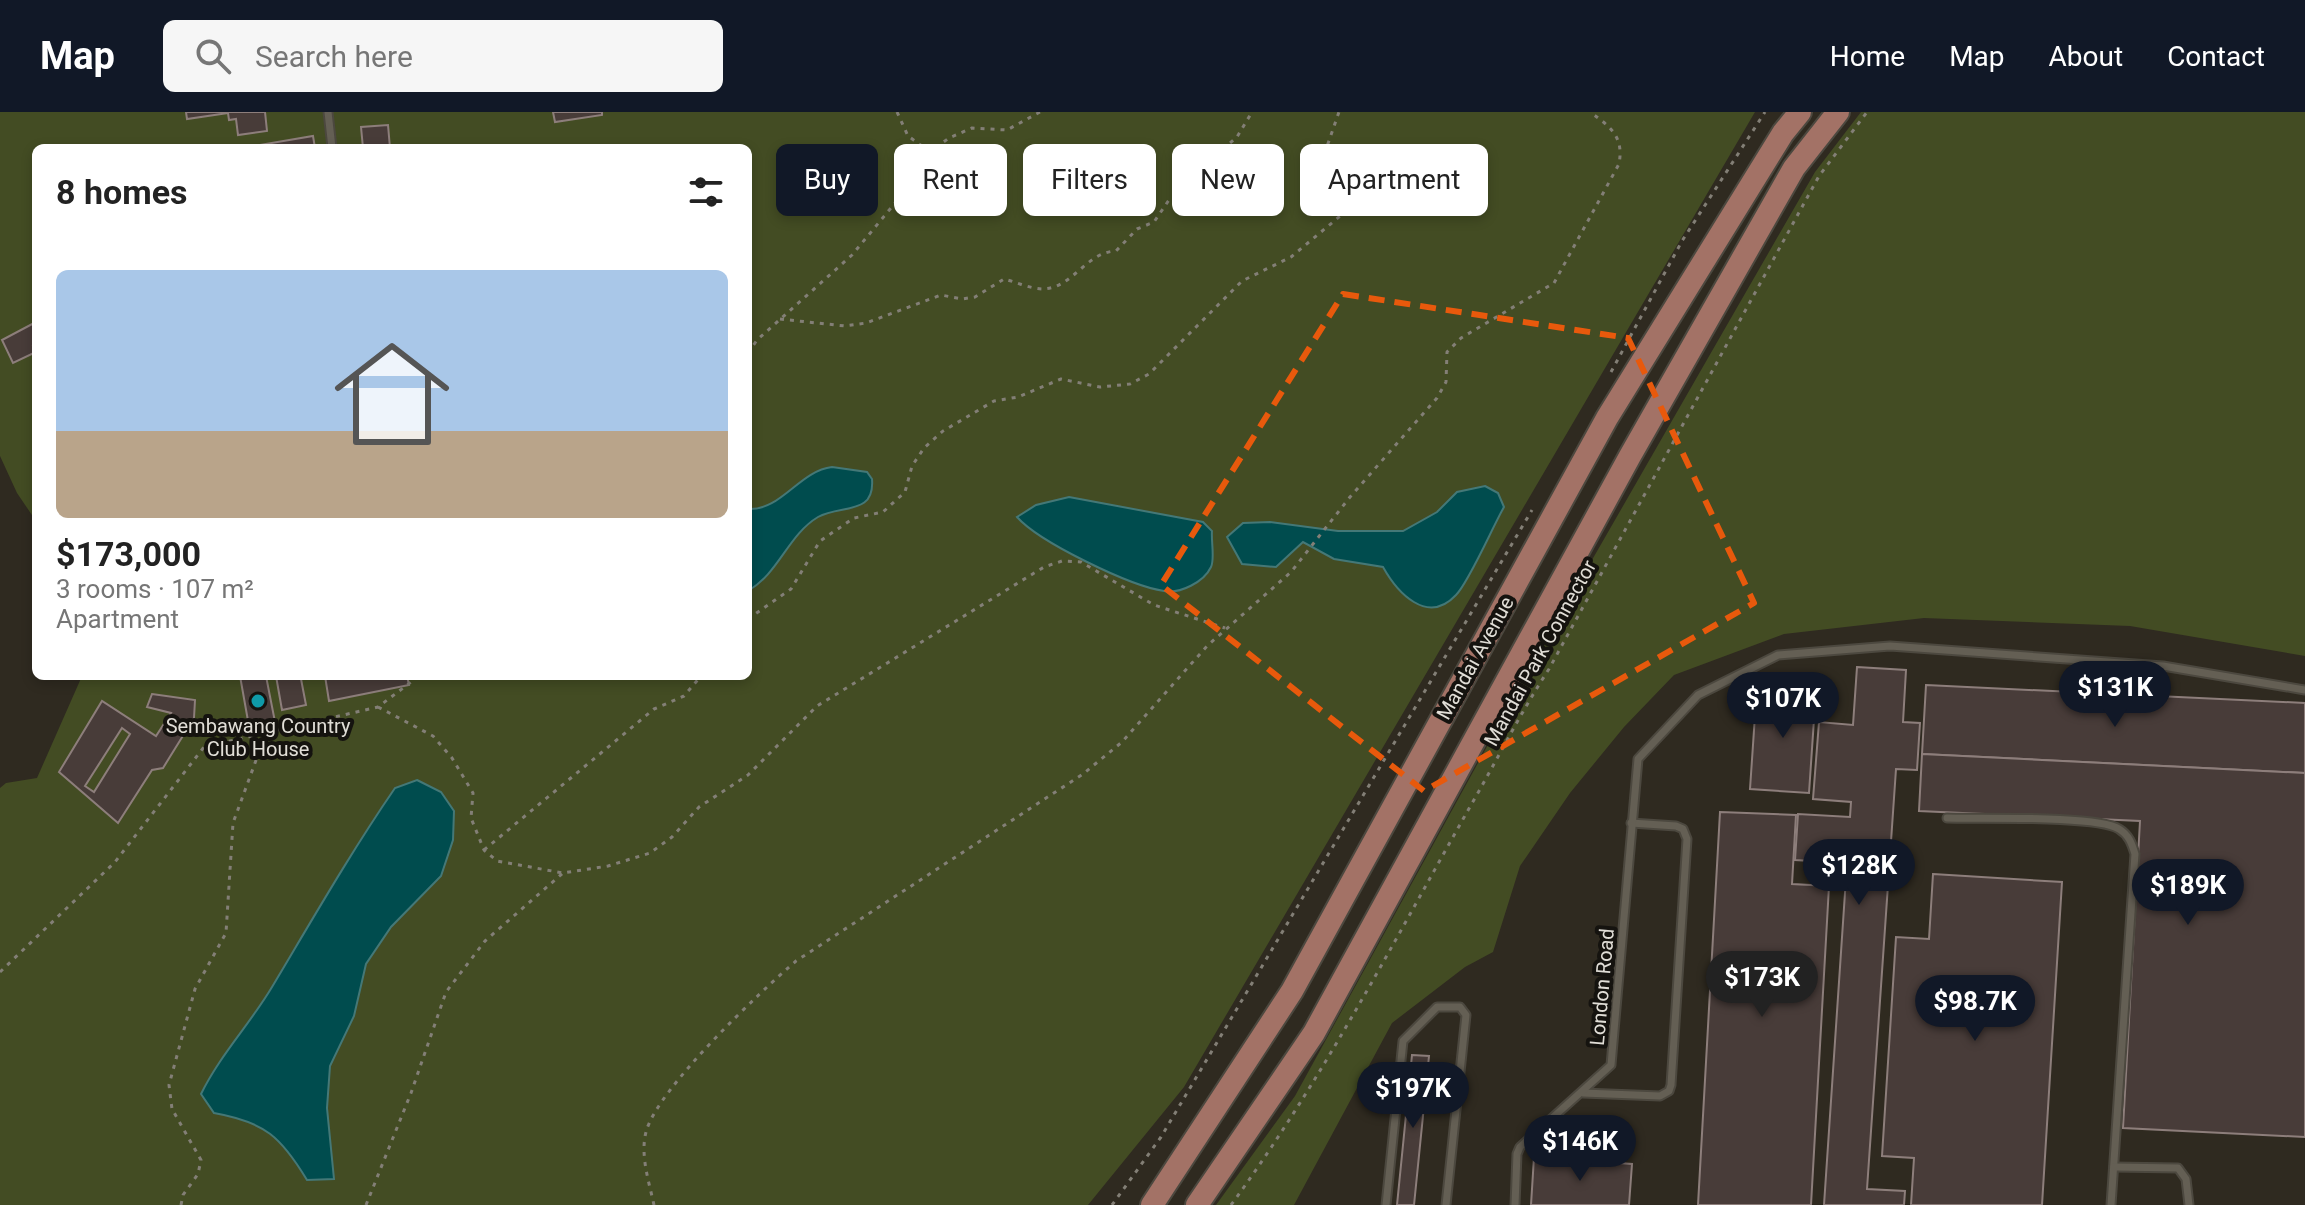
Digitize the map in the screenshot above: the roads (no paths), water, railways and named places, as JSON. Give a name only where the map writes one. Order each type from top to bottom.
[{"type":"main road","name":"Mandai Avenue","points":[[1152,1205],[1292,991],[1607,418],[1800,112]]},
{"type":"main road","name":"Mandai Avenue","points":[[1197,1205],[1314,1033],[1684,360],[1794,168],[1838,112]]},
{"type":"lane","points":[[328,112],[332,144]]},
{"type":"lane","name":"London Road","points":[[1515,1205],[1520,1147],[1611,1065],[1638,759],[1698,695],[1778,655],[1890,646],[2163,666],[2305,690]]},
{"type":"lane","points":[[1947,818],[2089,823],[2117,827],[2131,840],[2135,854],[2111,1205]]},
{"type":"lane","points":[[1583,1093],[1660,1096],[1669,1091],[1671,1085],[1687,839],[1676,826],[1631,823]]},
{"type":"lane","points":[[1386,1205],[1403,1041],[1437,1007],[1460,1007],[1466,1015],[1446,1205]]},
{"type":"lane","points":[[2114,1167],[2178,1168],[2186,1179],[2189,1205]]},
{"type":"water","points":[[832,467],[867,472],[872,479],[868,499],[855,507],[818,517],[752,588],[752,509],[770,504],[820,470]]},
{"type":"water","points":[[1485,486],[1498,493],[1504,507],[1461,588],[1445,604],[1434,607],[1414,602],[1405,595],[1383,567],[1334,559],[1303,542],[1276,567],[1242,564],[1227,537],[1243,523],[1270,522],[1338,531],[1403,531],[1437,512],[1457,492]]},
{"type":"water","points":[[1069,497],[1203,522],[1212,531],[1211,567],[1203,578],[1184,589],[1164,591],[1108,572],[1064,550],[1017,517],[1036,505]]},
{"type":"water","points":[[417,780],[441,792],[454,811],[453,840],[441,876],[391,927],[366,964],[354,1016],[330,1066],[327,1108],[334,1179],[307,1180],[280,1142],[246,1121],[214,1113],[201,1094],[263,1001],[395,788]]},
{"type":"place","name":"Sembawang Country Club House","points":[[258,701]]}]
